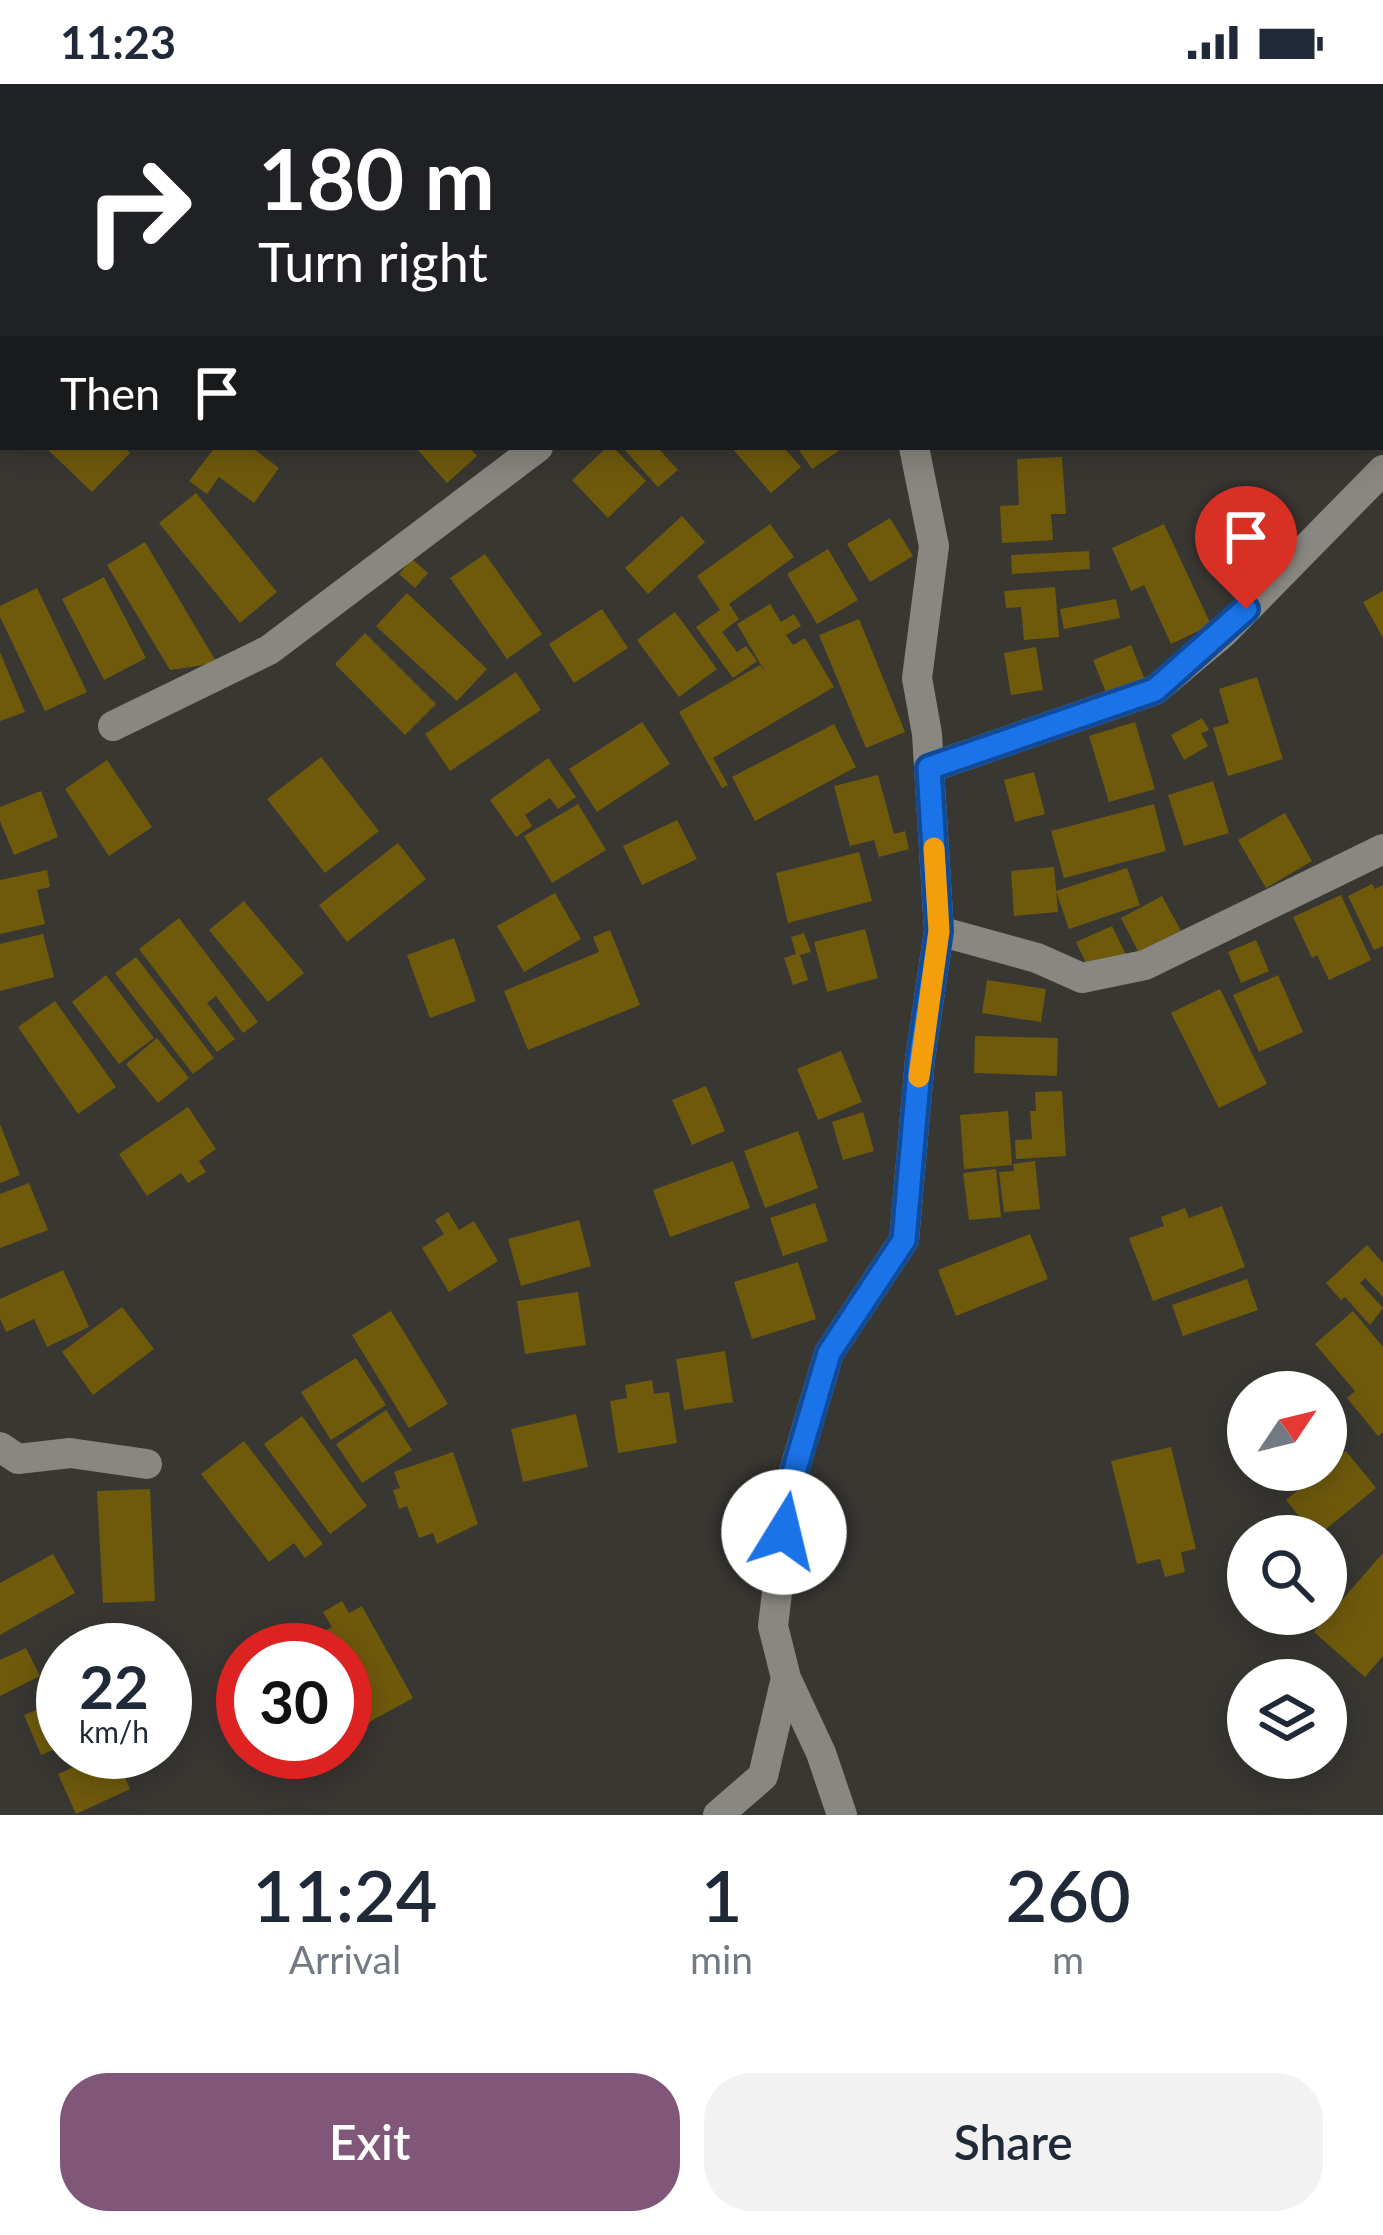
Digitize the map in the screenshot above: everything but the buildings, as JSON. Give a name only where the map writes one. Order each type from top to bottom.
[{"type":"street","points":[[113,725],[269,650],[534,450]]},
{"type":"street","points":[[842,1815],[821,1753],[786,1678],[773,1626],[790,1486],[829,1353],[904,1240],[920,1059],[939,931],[929,768],[917,678],[934,546],[915,450]]},
{"type":"street","points":[[929,768],[1155,690],[1223,632],[1383,470]]},
{"type":"street","points":[[939,931],[1037,958],[1082,978],[1145,965],[1383,849]]},
{"type":"street","points":[[0,1448],[18,1459],[70,1453],[147,1464]]},
{"type":"street","points":[[718,1815],[763,1776],[786,1678]]},
{"type":"slow traffic","points":[[919,1077],[939,931],[934,848]]},
{"type":"route","points":[[784,1532],[790,1486],[829,1353],[904,1240],[920,1059],[939,931],[929,768],[1155,690],[1246,609]]}]
